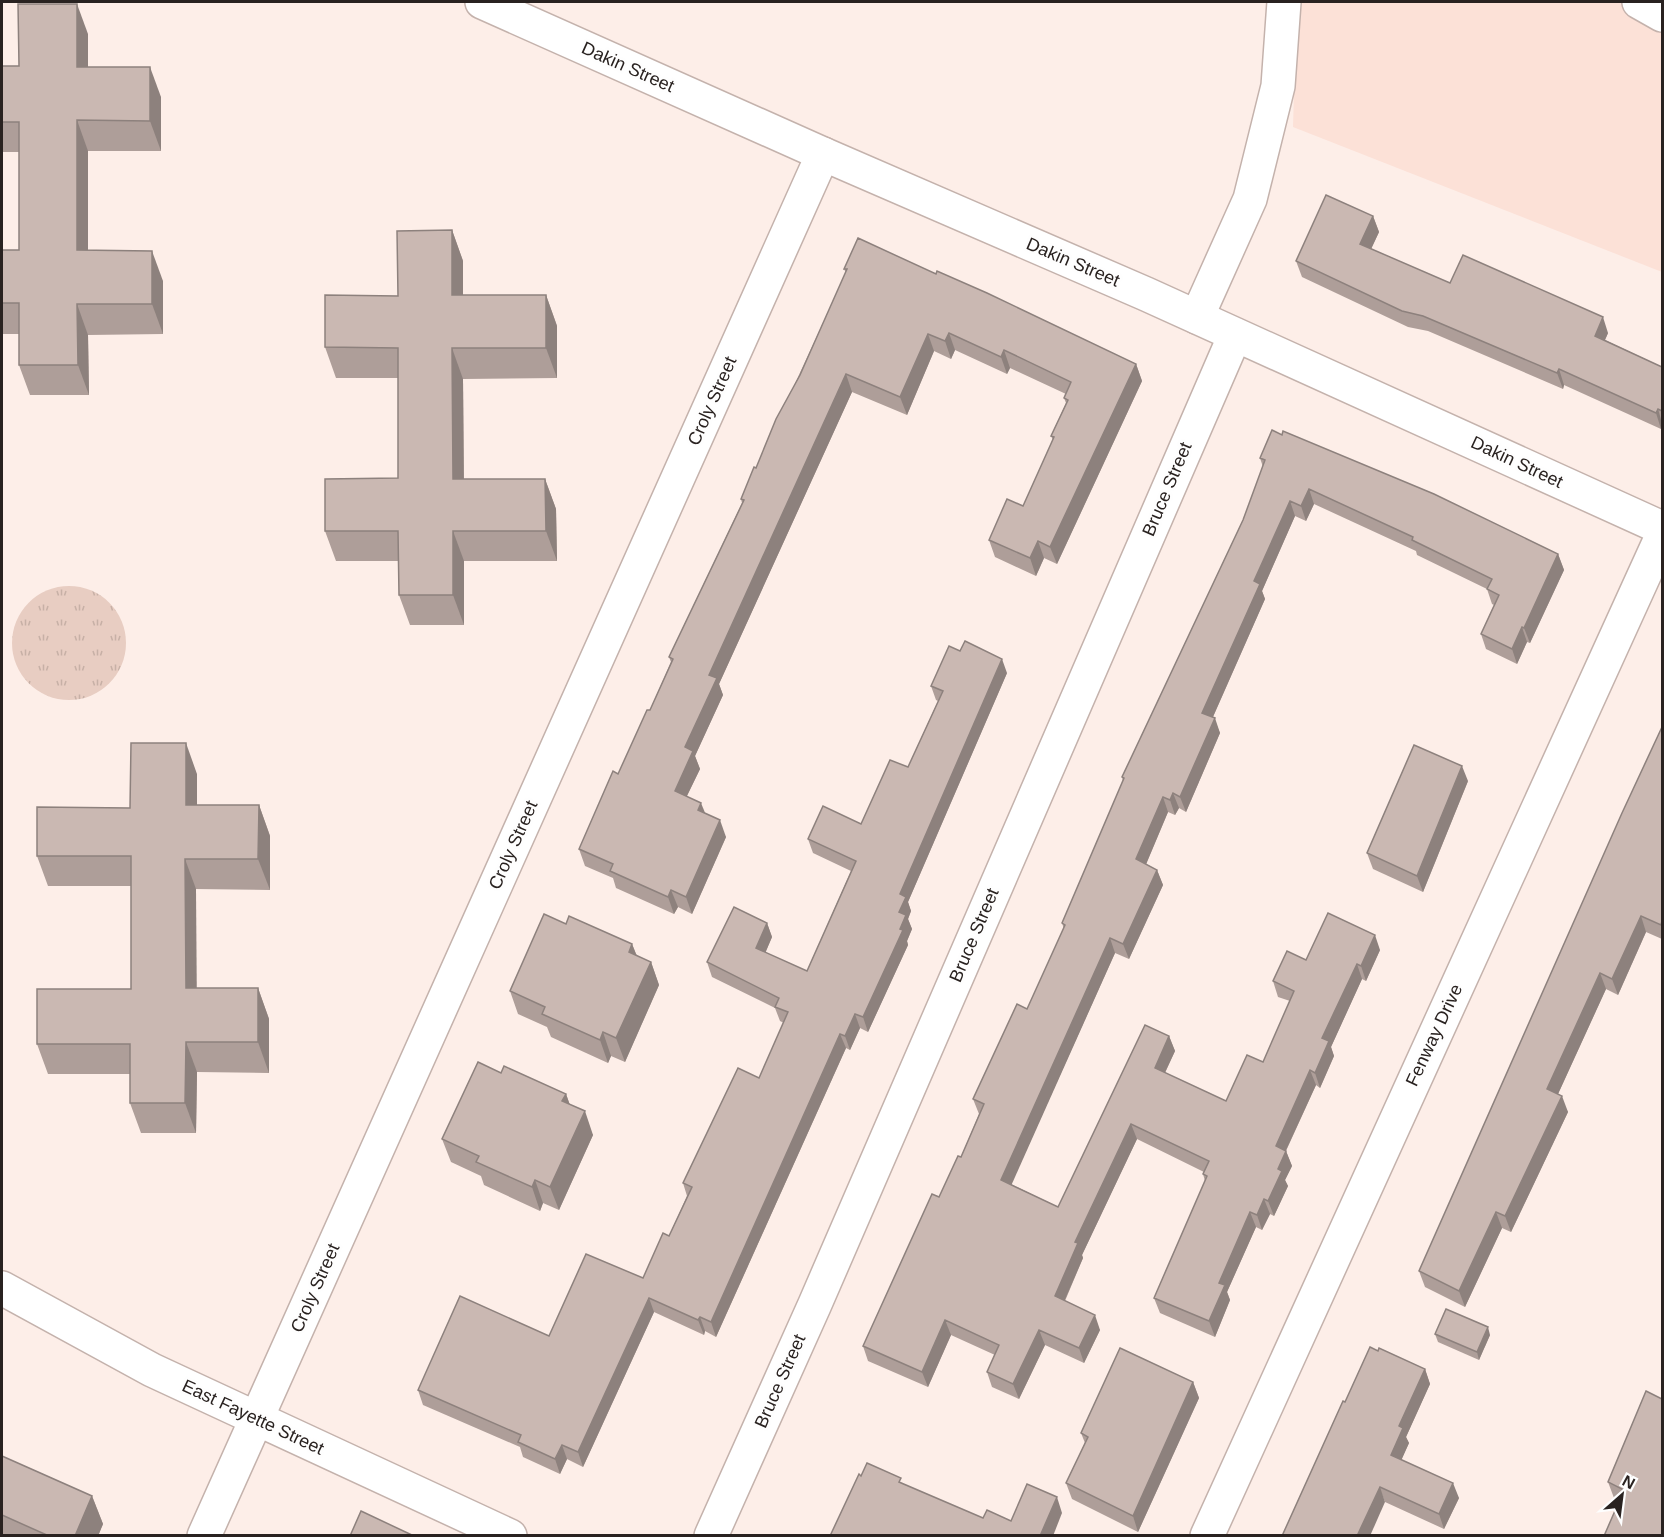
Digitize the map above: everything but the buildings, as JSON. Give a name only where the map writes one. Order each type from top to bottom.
[{"type":"street","name":"Dakin Street","points":[[482,2],[1197,317],[1662,528]]},
{"type":"street","points":[[1197,317],[1250,199],[1278,86],[1284,2]]},
{"type":"street","points":[[1639,2],[1662,15]]},
{"type":"street","name":"Croly Street","points":[[204,1536],[823,154]]},
{"type":"street","name":"Bruce Street","points":[[711,1536],[819,1293],[1235,334]]},
{"type":"street","name":"Fenway Drive","points":[[1207,1536],[1662,536]]},
{"type":"street","name":"East Fayette Street","points":[[2,1288],[152,1370],[510,1536]]},
{"type":"shaded area","points":[[1302,2],[1662,2],[1662,272],[1293,127],[1295,59]]},
{"type":"green space","points":[[69,586],[91,591],[109,603],[121,621],[126,643],[121,665],[109,683],[91,695],[69,700],[47,695],[29,683],[17,665],[12,643],[17,621],[29,603],[47,591]]}]
